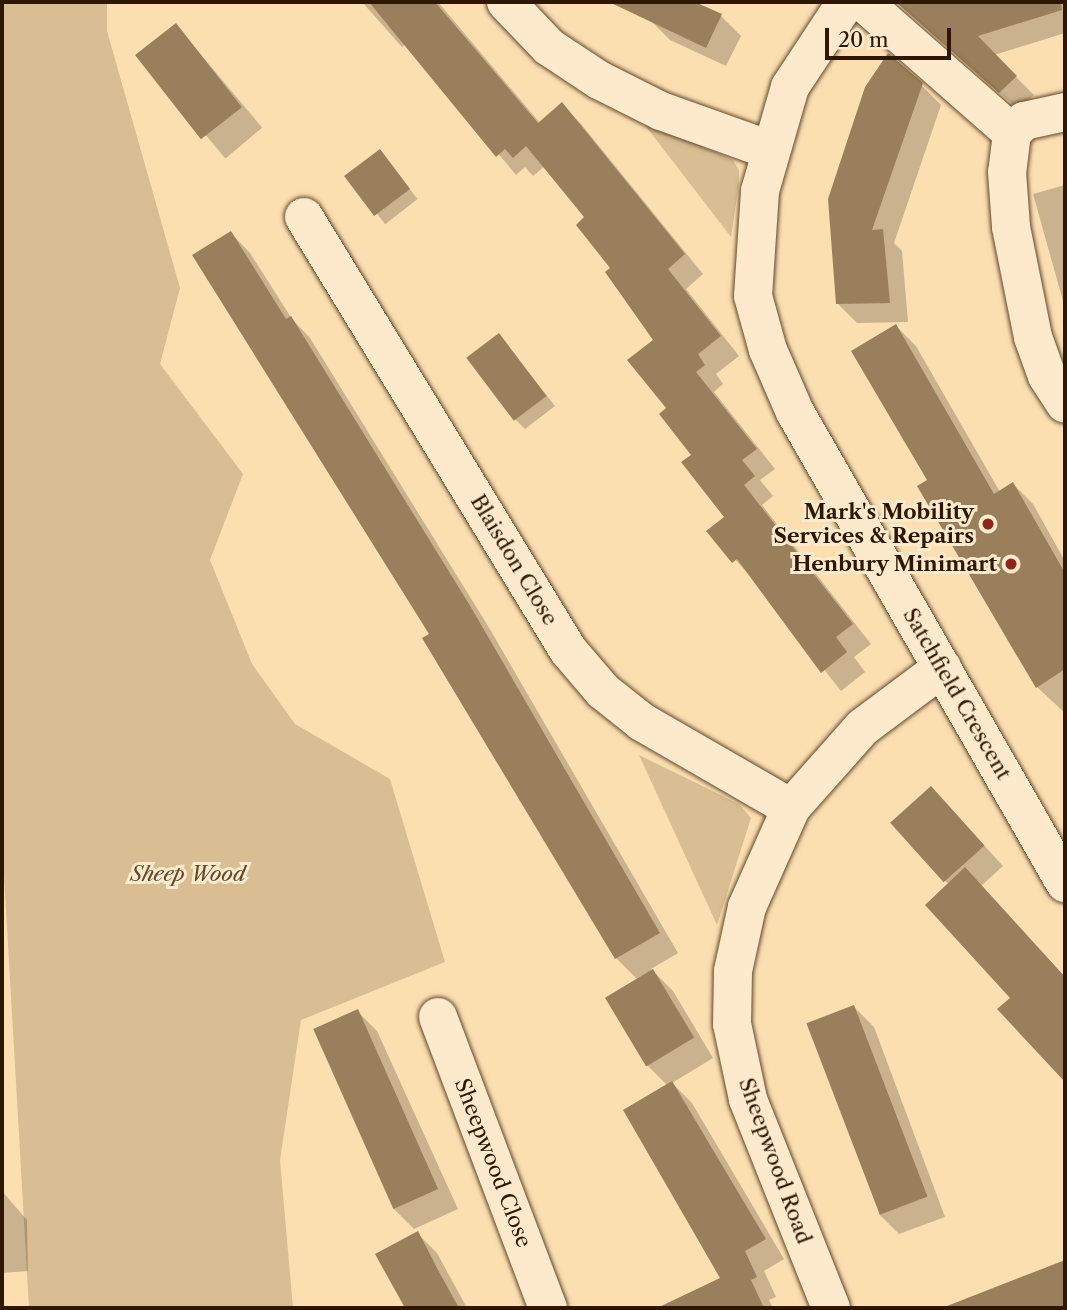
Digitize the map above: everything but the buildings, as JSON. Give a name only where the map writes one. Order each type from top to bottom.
[{"type":"street","points":[[506,2],[549,47],[599,80],[661,111],[770,150]]},
{"type":"street","name":"Satchfield Crescent","points":[[846,2],[790,87],[770,150],[760,191],[753,296],[768,350],[795,412],[1065,883]]},
{"type":"street","points":[[863,2],[1012,133]]},
{"type":"street","points":[[1065,112],[1024,121],[1012,133],[1007,172],[1010,227],[1021,287],[1047,376],[1065,404]]},
{"type":"street","name":"Blaisdon Close","points":[[304,232],[568,650],[603,691],[642,722],[791,808]]},
{"type":"street","name":"Sheepwood Road","points":[[831,1308],[748,1099],[732,1024],[733,971],[747,907],[791,808],[863,727],[942,668]]},
{"type":"street","name":"Sheepwood Close","points":[[438,1017],[548,1308]]},
{"type":"green space","name":"Sheep Wood","points":[[2,2],[107,2],[107,31],[180,288],[160,364],[243,474],[210,560],[252,664],[295,724],[390,779],[445,962],[301,1020],[280,1160],[293,1308],[29,1308],[2,841]]},
{"type":"green space","points":[[641,120],[733,160],[739,170],[739,183],[731,237]]},
{"type":"green space","points":[[639,755],[739,804],[751,818],[717,925]]},
{"type":"place","name":"Mark's Mobility Services & Repairs","points":[[988,524]]},
{"type":"place","name":"Henbury Minimart","points":[[1011,564]]}]
